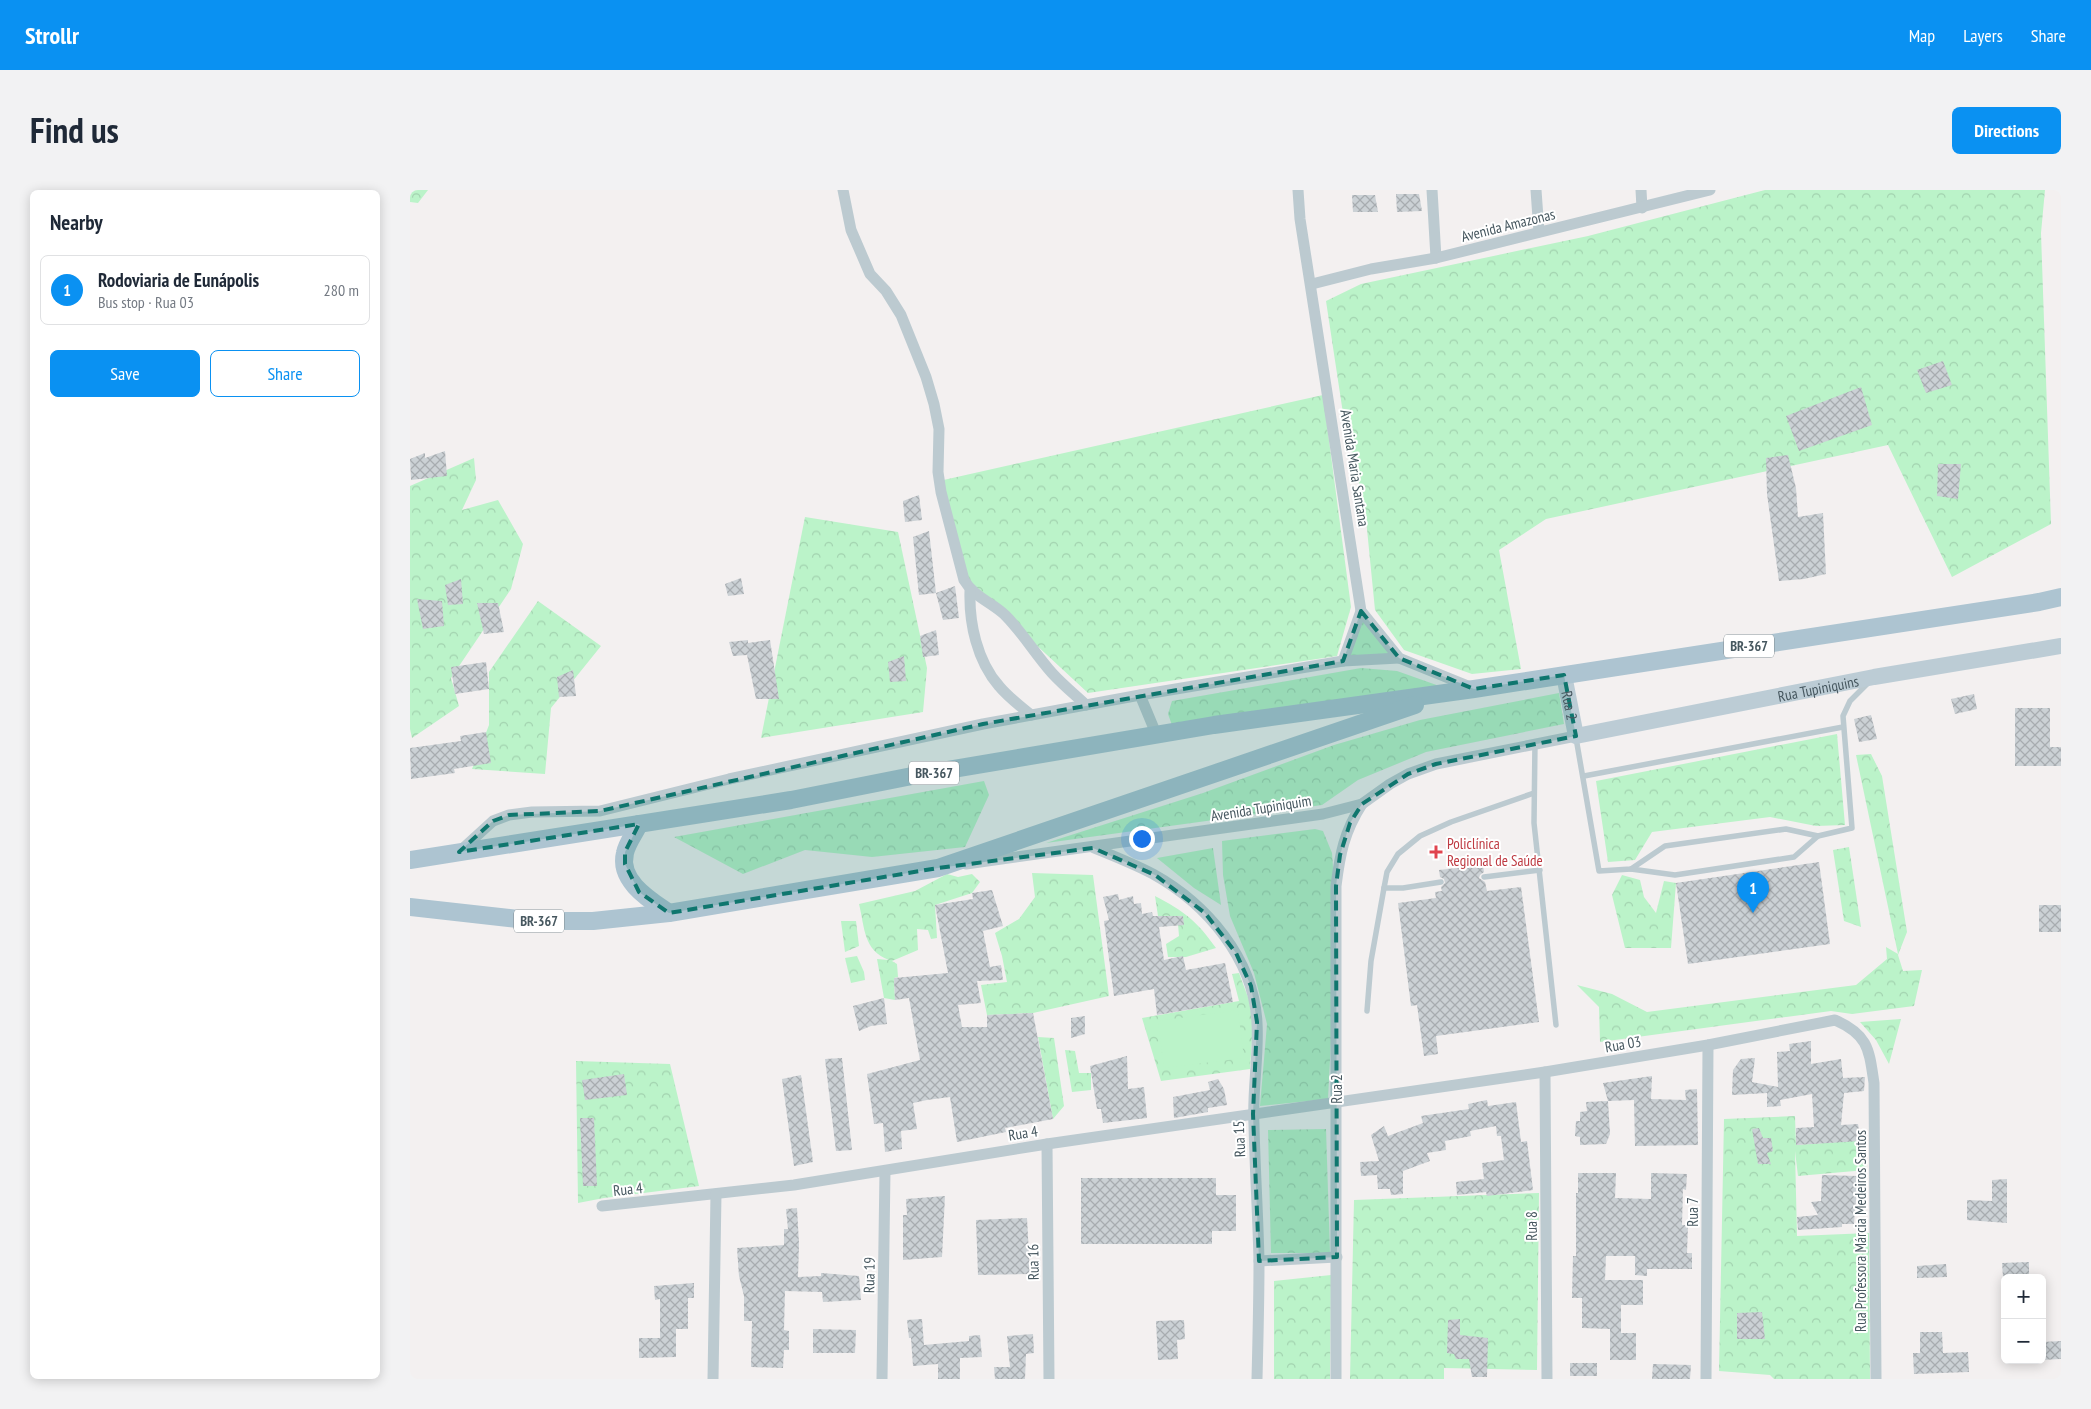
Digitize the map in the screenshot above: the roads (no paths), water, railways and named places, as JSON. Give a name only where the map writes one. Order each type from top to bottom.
[{"type":"main road","name":"BR-367","points":[[410,860],[791,800],[912,776],[1214,726],[1466,690],[2040,602],[2061,597]]},
{"type":"main road","points":[[2040,602],[2061,604]]},
{"type":"main road","name":"BR-367","points":[[410,907],[536,921],[593,921],[669,913],[938,868],[1466,690]]},
{"type":"main road","points":[[639,824],[625,852],[625,864],[639,892],[669,913]]},
{"type":"street","points":[[842,190],[851,230],[870,274],[886,290],[901,315],[926,377],[939,430],[938,472],[941,492],[964,580],[970,591],[1004,615],[1027,639],[1052,673],[1086,705]]},
{"type":"street","name":"Avenida Maria Santana","points":[[1298,190],[1300,219],[1312,284],[1361,611]]},
{"type":"street","points":[[1432,190],[1436,258]]},
{"type":"street","points":[[1536,190],[1539,232]]},
{"type":"street","points":[[1640,190],[1642,208]]},
{"type":"street","name":"Avenida Amazonas","points":[[1312,284],[1371,269],[1436,258],[1710,190]]},
{"type":"street","points":[[970,591],[969,610],[973,630],[988,672],[998,685],[1031,715]]},
{"type":"street","points":[[1361,611],[1399,658],[1466,690]]},
{"type":"street","points":[[1343,661],[1361,611]]},
{"type":"street","name":"Rua Tupiniquins","points":[[1576,736],[1874,677],[2061,646]]},
{"type":"street","points":[[459,852],[493,821],[509,815],[532,812],[600,811],[729,779],[1031,715],[1343,661],[1399,658]]},
{"type":"street","name":"Rua 2","points":[[1564,675],[1576,736]]},
{"type":"street","points":[[1140,695],[1157,736]]},
{"type":"street","name":"Avenida Tupiniquim","points":[[938,868],[1093,848],[1322,814],[1362,804],[1408,774],[1436,764],[1576,736]]},
{"type":"street","name":"Rua 2","points":[[1336,1379],[1336,886],[1340,855],[1350,823],[1362,804]]},
{"type":"street","name":"Rua 15","points":[[1093,848],[1155,875],[1182,893],[1205,913],[1236,953],[1251,986],[1257,1022],[1253,1114],[1259,1261],[1257,1379]]},
{"type":"street","name":"Rua 03","points":[[1336,1103],[1545,1072],[1708,1045],[1835,1020],[1849,1026],[1865,1041],[1870,1056],[1874,1083]]},
{"type":"street","name":"Rua 7","points":[[1706,1379],[1708,1045]]},
{"type":"street","name":"Rua 8","points":[[1545,1072],[1547,1379]]},
{"type":"street","name":"Rua Professora Márcia Medeiros Santos","points":[[1874,1083],[1876,1379]]},
{"type":"street","name":"Rua 4","points":[[602,1206],[716,1194],[886,1170],[1046,1144],[1336,1103]]},
{"type":"street","name":"Rua 16","points":[[1046,1144],[1049,1379]]},
{"type":"street","name":"Rua 19","points":[[882,1379],[886,1170]]},
{"type":"street","points":[[714,1379],[716,1194]]},
{"type":"street","points":[[1259,1261],[1337,1257]]},
{"type":"lane","points":[[1631,869],[1665,846],[1786,829],[1818,836],[1852,828],[1842,727],[1843,716],[1850,701],[1874,677]]},
{"type":"lane","points":[[1584,776],[1842,727]]},
{"type":"lane","points":[[1576,736],[1600,871],[1631,869],[1675,875],[1794,858],[1818,836]]},
{"type":"lane","points":[[1535,743],[1534,823],[1556,1025]]},
{"type":"lane","points":[[1367,1011],[1370,961],[1387,872],[1398,854],[1420,836],[1451,822],[1534,793]]},
{"type":"lane","points":[[1484,876],[1540,870]]},
{"type":"lane","points":[[1384,888],[1402,888],[1441,882]]},
{"type":"place","name":"Policlínica Regional de Saúde","points":[[1436,852]]},
{"type":"place","name":"Rodoviaria de Eunápolis","points":[[1753,913]]}]
